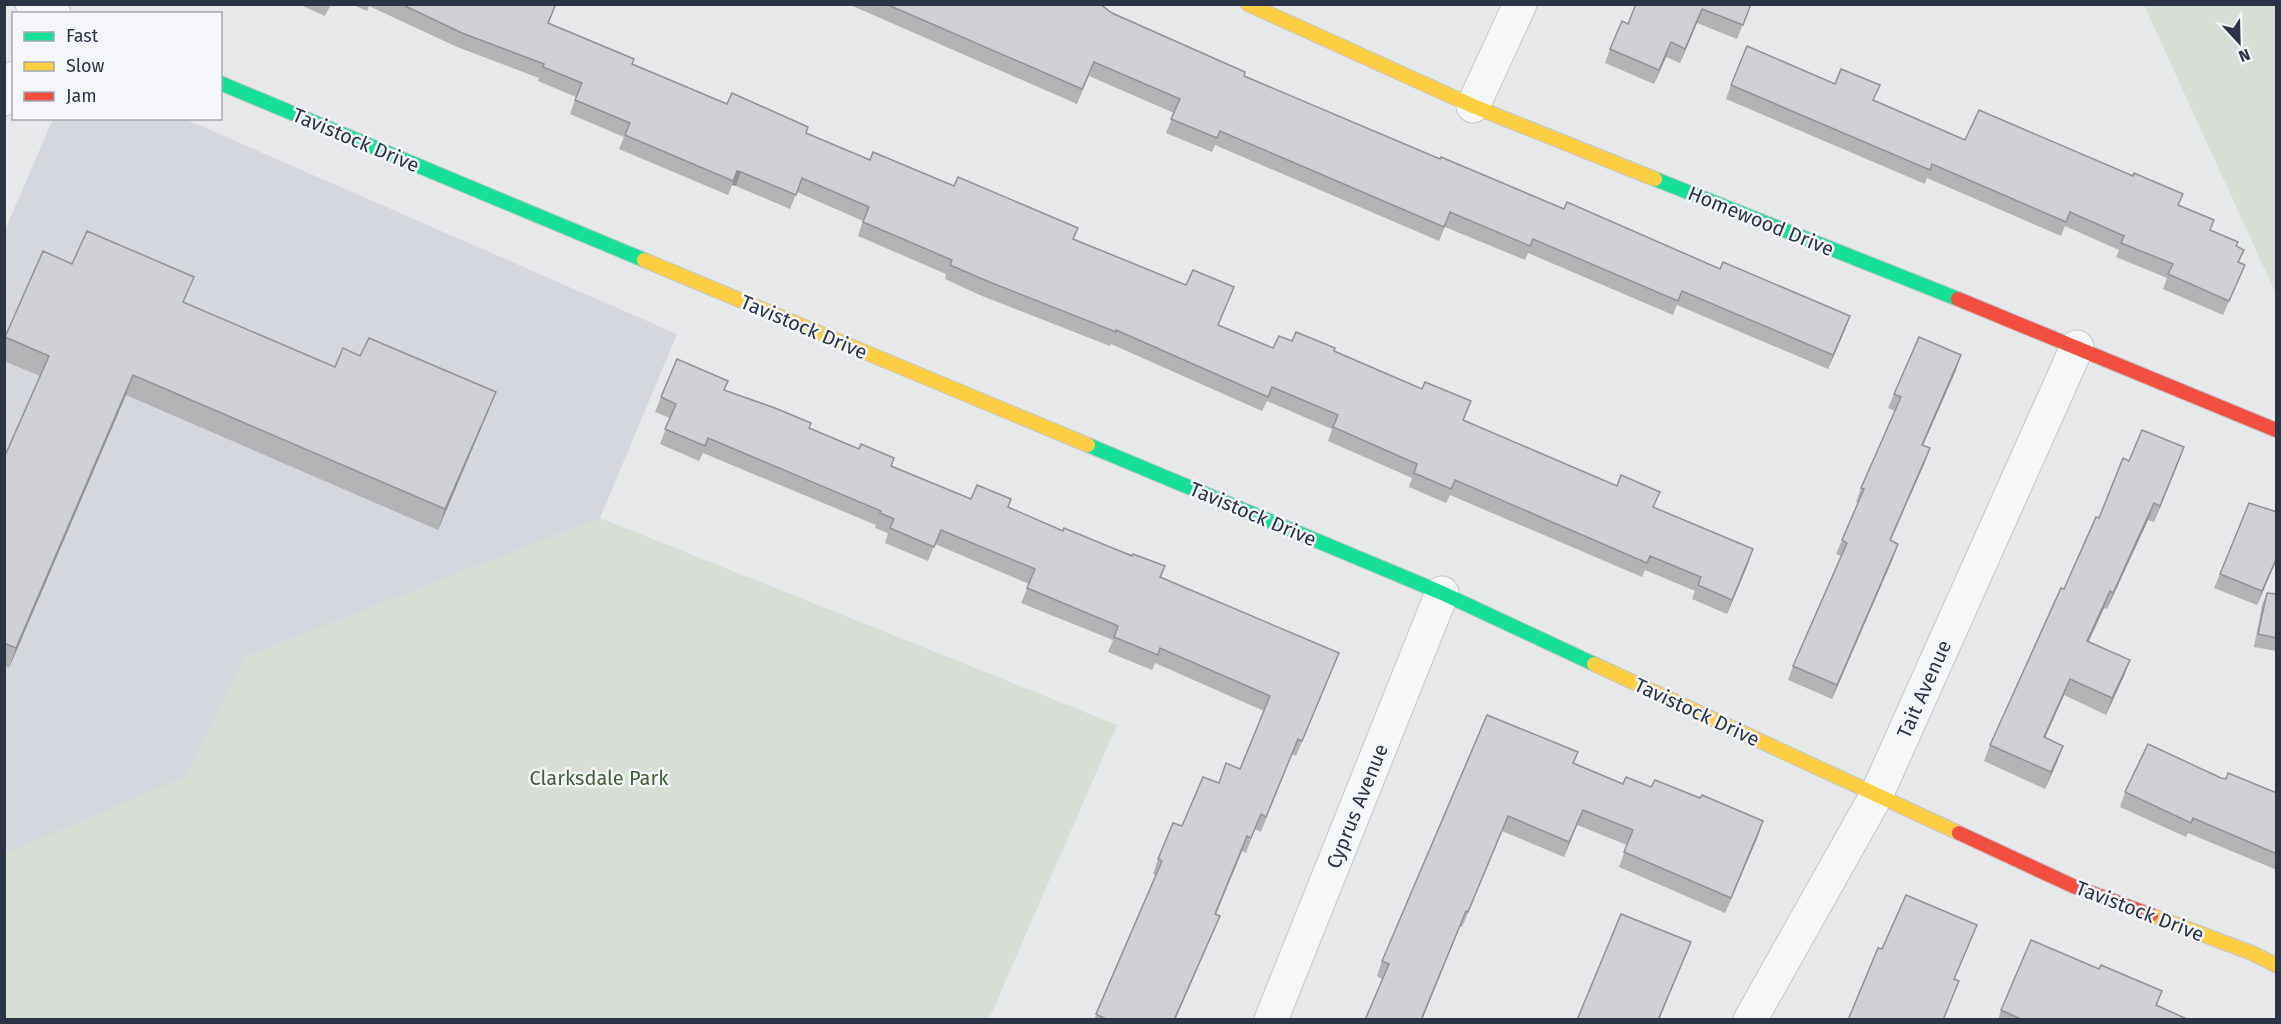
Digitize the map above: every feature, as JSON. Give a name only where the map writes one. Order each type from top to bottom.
[{"type":"street","name":"Homewood Drive","points":[[1248,4],[1473,106],[2077,347],[2277,430]]},
{"type":"street","points":[[1473,106],[1520,4]]},
{"type":"street","points":[[4,99],[12,82]]},
{"type":"street","name":"Tavistock Drive","points":[[222,84],[1443,593],[2073,886],[2252,953],[2277,965]]},
{"type":"street","name":"Tait Avenue","points":[[1750,1020],[1876,796],[2077,347]]},
{"type":"street","name":"Cyprus Avenue","points":[[1271,1020],[1443,593]]},
{"type":"shaded area","points":[[53,120],[187,120],[677,334],[600,518],[245,657],[187,776],[5,854],[5,230]]},
{"type":"green space","points":[[2144,5],[2276,5],[2276,294]]},
{"type":"green space","name":"Clarksdale Park","points":[[600,518],[1117,725],[989,1019],[5,1019],[5,854],[187,776],[245,657]]},
{"type":"building","points":[[401,4],[551,4],[555,6],[548,23],[634,59],[632,64],[727,104],[732,93],[808,127],[806,133],[870,160],[873,152],[954,186],[958,177],[1078,228],[1073,239],[1186,285],[1193,270],[1234,287],[1218,325],[1273,348],[1279,336],[1292,341],[1296,332],[1422,389],[1425,382],[1471,401],[1463,420],[1617,486],[1621,475],[1660,492],[1653,507],[1753,549],[1732,600],[1698,585],[1701,577],[1650,556],[1647,563],[1455,480],[1451,489],[1414,473],[1417,464],[1333,427],[1338,415],[1272,387],[1268,397],[1116,330],[1116,332],[950,265],[952,260],[863,222],[869,207],[802,178],[796,195],[737,171],[733,181],[625,135],[630,123],[575,100],[582,83],[543,67],[544,64],[462,33]]},
{"type":"building","points":[[886,4],[1100,4],[1112,13],[1245,72],[1244,76],[1440,159],[1441,157],[1564,209],[1567,202],[1720,269],[1723,262],[1850,316],[1833,355],[1682,291],[1678,301],[1533,239],[1530,246],[1450,212],[1444,227],[1220,131],[1217,138],[1171,119],[1180,99],[1094,62],[1082,89]]},
{"type":"building","points":[[1636,4],[1751,4],[1743,25],[1702,9],[1685,49],[1671,42],[1659,70],[1610,49],[1622,21],[1628,24]]},
{"type":"building","points":[[1747,46],[1835,84],[1841,69],[1880,85],[1873,100],[1965,140],[1979,110],[2133,176],[2134,173],[2183,194],[2178,205],[2214,220],[2210,230],[2238,242],[2236,246],[2244,250],[2238,262],[2245,265],[2229,301],[2168,274],[2173,264],[2121,243],[2124,236],[2070,212],[2066,222],[1932,164],[1930,170],[1731,85]]},
{"type":"building","points":[[87,231],[194,277],[183,302],[335,367],[343,348],[360,356],[369,338],[496,392],[445,509],[133,375],[16,648],[4,643],[4,458],[49,356],[5,337],[43,251],[72,264]]},
{"type":"building","points":[[1919,337],[1961,355],[1922,445],[1930,448],[1890,540],[1898,544],[1837,685],[1793,666],[1847,543],[1842,540],[1864,489],[1861,488],[1901,397],[1894,394]]},
{"type":"building","points":[[677,359],[728,381],[724,390],[811,423],[809,428],[859,449],[861,444],[894,458],[891,466],[971,499],[977,485],[1011,499],[1008,507],[1063,531],[1064,528],[1132,556],[1133,554],[1165,566],[1160,577],[1339,653],[1302,741],[1298,739],[1266,817],[1261,814],[1251,838],[1247,836],[1215,914],[1220,916],[1174,1020],[1105,1020],[1096,1014],[1162,861],[1158,859],[1173,823],[1182,826],[1203,777],[1219,783],[1226,763],[1240,769],[1270,696],[1160,648],[1158,655],[1114,637],[1118,626],[1027,588],[1035,569],[941,530],[934,547],[890,528],[894,519],[880,513],[881,511],[708,438],[705,446],[665,429],[676,404],[661,397]]},
{"type":"building","points":[[2142,430],[2184,447],[2160,506],[2154,503],[2113,593],[2110,591],[2087,641],[2130,660],[2112,698],[2070,679],[2044,737],[2063,746],[2051,772],[1990,745],[2061,588],[2064,589],[2096,517],[2099,518],[2123,458],[2129,461]]},
{"type":"building","points":[[2249,503],[2277,512],[2277,557],[2262,591],[2220,574]]},
{"type":"building","points":[[2267,593],[2277,594],[2277,638],[2258,634]]},
{"type":"building","points":[[1487,715],[1578,752],[1573,763],[1623,784],[1626,777],[1651,787],[1655,780],[1700,798],[1702,795],[1763,821],[1731,898],[1624,852],[1633,830],[1583,810],[1569,842],[1508,816],[1421,1020],[1365,1020],[1389,964],[1382,961]]},
{"type":"building","points":[[2148,744],[2221,778],[2226,779],[2228,773],[2277,793],[2277,854],[2193,818],[2191,823],[2125,792]]},
{"type":"building","points":[[1906,895],[1977,925],[1954,979],[1959,981],[1943,1020],[1848,1020],[1878,948],[1882,949]]},
{"type":"building","points":[[1621,914],[1691,942],[1658,1020],[1577,1020]]},
{"type":"building","points":[[2031,940],[2099,969],[2101,965],[2162,991],[2156,1005],[2189,1020],[2023,1020],[2001,1010]]},
{"type":"traffic: fast","points":[[222,84],[644,260]]},
{"type":"traffic: fast","points":[[1655,179],[1958,299]]},
{"type":"traffic: fast","points":[[1088,445],[1442,593],[1594,664]]},
{"type":"traffic: slow","points":[[1248,4],[1473,106],[1655,179]]},
{"type":"traffic: slow","points":[[644,260],[1088,445]]},
{"type":"traffic: slow","points":[[1594,664],[1959,833]]},
{"type":"traffic: slow","points":[[2151,915],[2252,953],[2276,965]]},
{"type":"traffic: jam","points":[[1958,299],[2276,430]]},
{"type":"traffic: jam","points":[[1959,833],[2073,886],[2151,915]]}]
